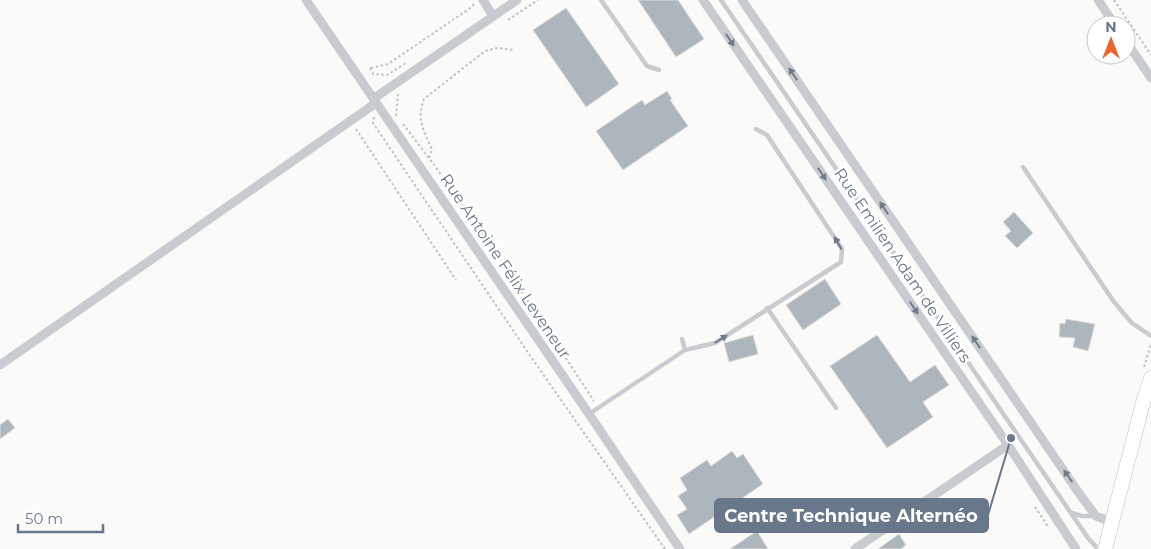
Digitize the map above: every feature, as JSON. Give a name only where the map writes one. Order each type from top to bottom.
[{"type":"main road","points":[[1105,549],[1144,399],[1147,373]]},
{"type":"street","name":"Rue Antoine Félix Leveneur","points":[[306,0],[680,549]]},
{"type":"street","points":[[483,0],[493,16]]},
{"type":"street","points":[[0,365],[351,120],[374,101],[517,0]]},
{"type":"street","name":"Rue Emilien Adam de Villiers","points":[[703,0],[1008,445],[1076,549]]},
{"type":"street","name":"Rue Emilien Adam de Villiers","points":[[742,0],[1096,516]]},
{"type":"street","points":[[1098,0],[1108,15]]},
{"type":"street","points":[[1136,56],[1151,78]]},
{"type":"street","points":[[854,549],[1008,445]]},
{"type":"street","points":[[1096,516],[1112,522]]},
{"type":"lane","points":[[601,0],[647,66],[659,70]]},
{"type":"lane","points":[[721,0],[1088,538],[1098,549]]},
{"type":"lane","points":[[589,414],[685,350],[715,343],[841,262],[842,249],[767,135],[756,129]]},
{"type":"lane","points":[[1023,167],[1114,302],[1132,323],[1151,336]]},
{"type":"lane","points":[[768,308],[836,408]]},
{"type":"lane","points":[[682,339],[685,350]]},
{"type":"lane","points":[[1072,513],[1082,516],[1096,516]]},
{"type":"path","points":[[470,0],[476,11]]},
{"type":"path","points":[[358,76],[370,68],[388,64],[469,9],[477,0]]},
{"type":"path","points":[[506,21],[538,0]]},
{"type":"path","points":[[1114,0],[1151,55]]},
{"type":"path","points":[[420,166],[430,158],[432,150],[421,124],[420,110],[424,99],[485,51],[497,48],[515,50]]},
{"type":"path","points":[[370,68],[373,74],[387,75],[411,60]]},
{"type":"path","points":[[397,120],[398,94]]},
{"type":"path","points":[[374,101],[373,123],[531,357],[665,549]]},
{"type":"path","points":[[351,120],[456,280]]},
{"type":"path","points":[[402,124],[405,123],[501,260],[598,407]]},
{"type":"path","points":[[1147,373],[1151,344]]},
{"type":"building","points":[[638,0],[678,0],[704,39],[676,57]]},
{"type":"building","points":[[566,8],[619,84],[586,107],[533,30]]},
{"type":"building","points":[[667,91],[672,99],[670,100],[688,126],[623,170],[596,131],[642,100],[645,105]]},
{"type":"building","points":[[1014,212],[1033,233],[1017,248],[1005,236],[1011,231],[1003,222]]},
{"type":"building","points":[[825,279],[841,304],[803,330],[786,305]]},
{"type":"building","points":[[1066,319],[1095,324],[1088,351],[1073,347],[1075,338],[1059,337],[1060,323],[1065,324]]},
{"type":"building","points":[[753,335],[758,354],[729,362],[724,343]]},
{"type":"building","points":[[877,335],[910,382],[935,365],[949,385],[923,402],[933,417],[887,448],[830,366]]},
{"type":"building","points":[[8,419],[15,428],[0,439],[0,425]]},
{"type":"building","points":[[732,451],[737,458],[743,454],[763,484],[689,534],[677,515],[687,509],[678,496],[687,490],[680,478],[707,460],[711,466]]},
{"type":"building","points":[[757,531],[768,549],[730,549]]},
{"type":"building","points":[[899,534],[906,545],[901,549],[878,549]]},
{"type":"place","name":"Centre Technique Alternéo","points":[[1011,438]]}]
